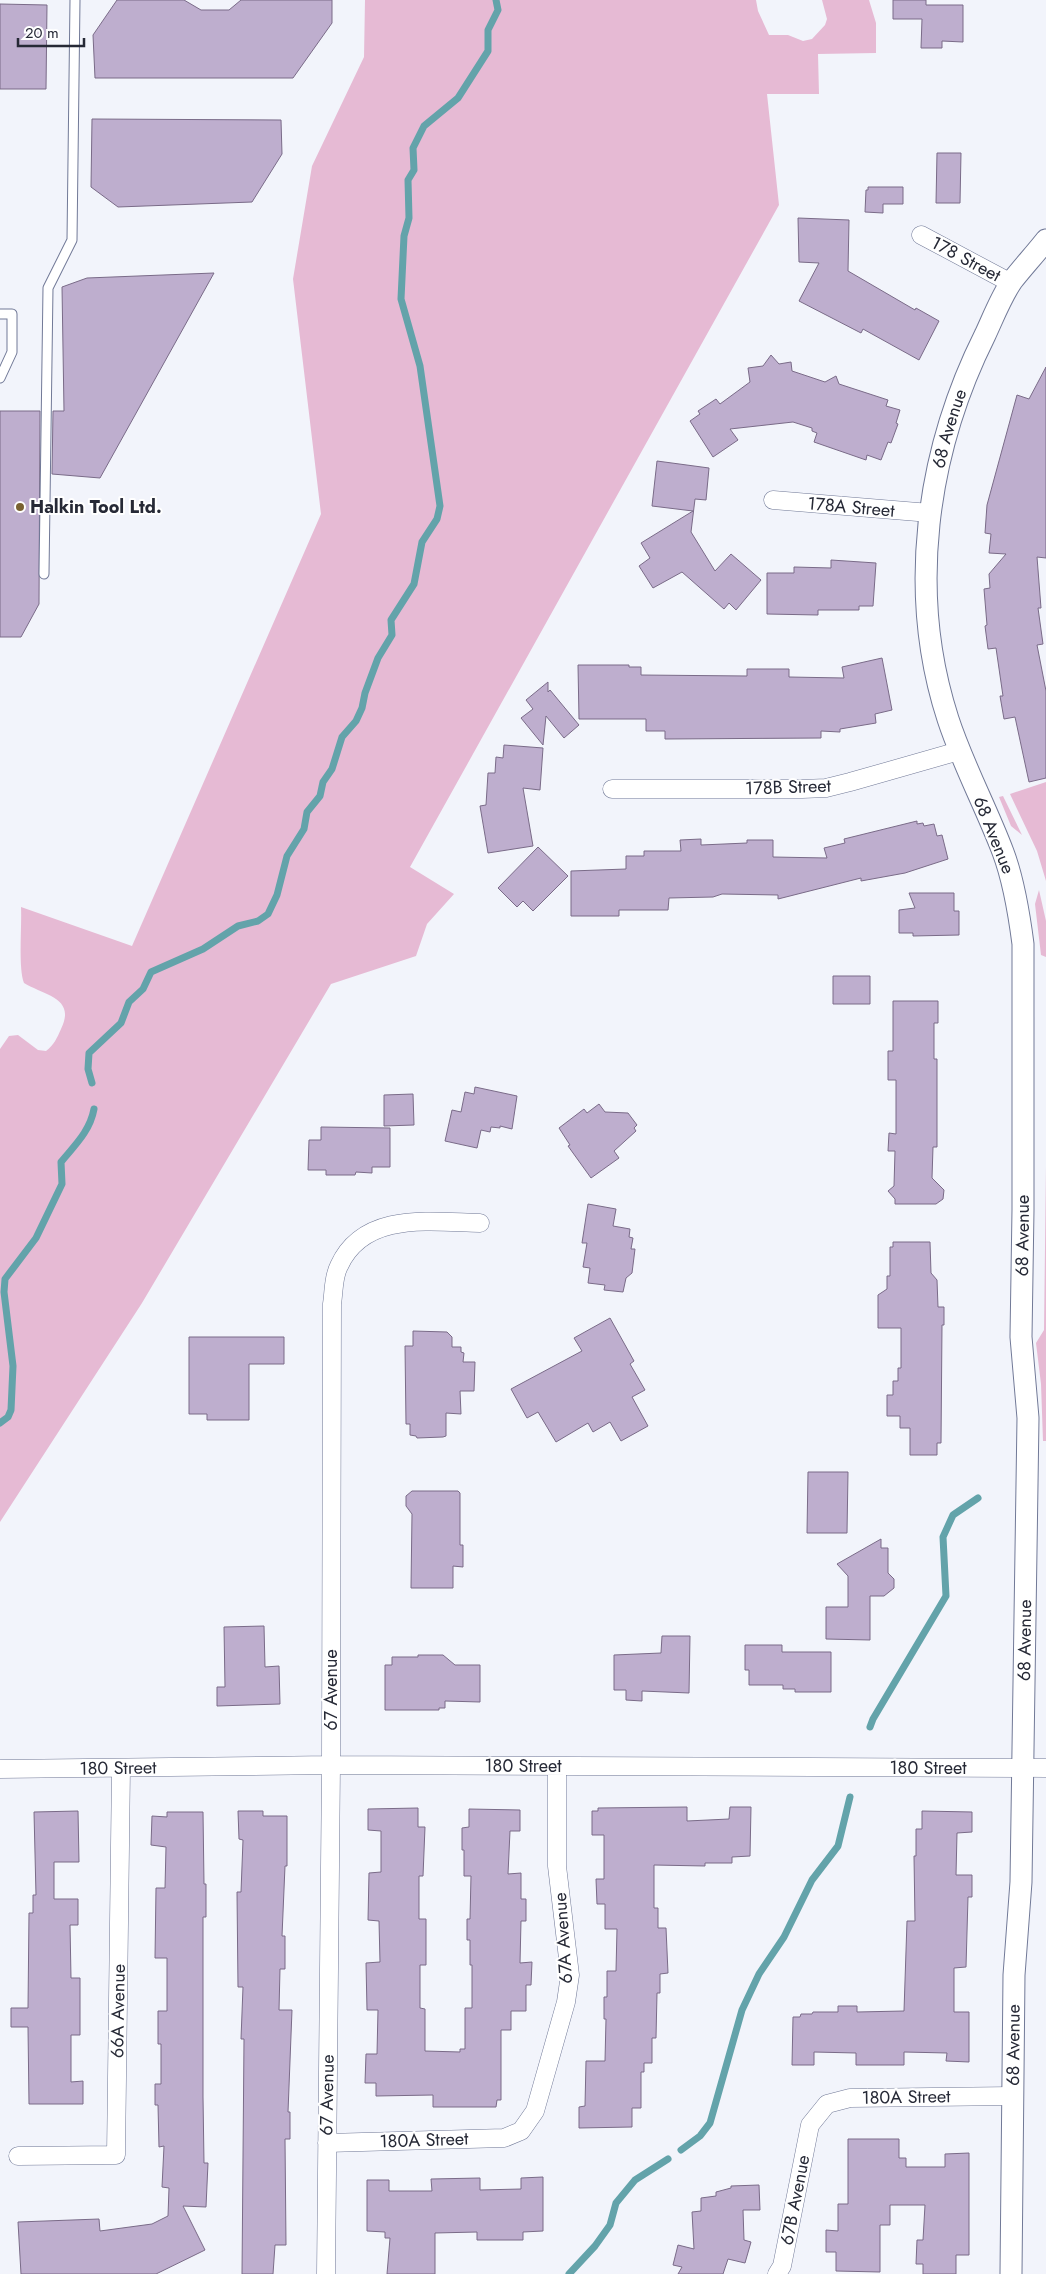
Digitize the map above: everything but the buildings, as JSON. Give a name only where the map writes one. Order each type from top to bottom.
[{"type":"street","name":"178 Street","points":[[921,235],[1011,283]]},
{"type":"street","name":"68 Avenue","points":[[1011,2274],[1014,1975],[1021,1882],[1028,1418],[1021,1337],[1023,944],[1017,901],[1003,851],[959,750],[938,687],[926,585],[926,552],[930,513],[946,433],[959,393],[973,359],[1011,283],[1046,240]]},
{"type":"street","name":"178A Street","points":[[773,500],[930,513]]},
{"type":"street","name":"178B Street","points":[[612,788],[826,788],[959,750]]},
{"type":"street","name":"67 Avenue","points":[[326,2274],[331,1765],[332,1304],[338,1267],[348,1250],[376,1229],[396,1223],[417,1221],[480,1223]]},
{"type":"street","name":"180 Street","points":[[0,1769],[331,1765],[1046,1768]]},
{"type":"street","name":"67A Avenue","points":[[521,2132],[535,2111],[566,2002],[570,1975],[557,1866],[557,1766]]},
{"type":"street","name":"66A Avenue","points":[[18,2156],[116,2155],[121,1768]]},
{"type":"street","name":"180A Street","points":[[810,2125],[827,2104],[850,2098],[1012,2096]]},
{"type":"street","name":"67B Avenue","points":[[777,2274],[782,2266],[810,2125]]},
{"type":"street","name":"180A Street","points":[[327,2143],[504,2138],[521,2132]]},
{"type":"lane","points":[[44,574],[48,288],[72,240],[75,0]]},
{"type":"lane","points":[[0,314],[12,314],[12,352],[0,378]]},
{"type":"shaded area","points":[[365,0],[756,0],[758,11],[769,35],[788,35],[803,41],[812,39],[825,25],[827,19],[822,0],[869,0],[876,23],[876,53],[818,54],[819,94],[767,94],[779,205],[410,867],[454,894],[427,924],[416,956],[331,984],[142,1303],[0,1522],[0,1049],[9,1036],[18,1035],[38,1050],[46,1051],[55,1041],[65,1019],[65,1011],[62,1004],[49,995],[24,983],[21,958],[21,907],[132,946],[321,514],[293,279],[312,166],[364,57]]},
{"type":"shaded area","points":[[1046,782],[1046,881],[1037,851],[1010,794]]},
{"type":"shaded area","points":[[1003,796],[1022,835],[1011,826],[999,797]]},
{"type":"shaded area","points":[[1039,890],[1046,921],[1046,957],[1041,955],[1035,904]]},
{"type":"shaded area","points":[[1046,1166],[1046,1441],[1043,1441],[1041,1384],[1036,1343],[1044,1330]]},
{"type":"waterway","points":[[92,1083],[88,1069],[89,1053],[121,1023],[129,1002],[143,989],[151,972],[203,949],[238,926],[258,921],[268,914],[277,895],[287,856],[304,829],[307,812],[320,796],[323,782],[332,769],[342,737],[356,721],[362,708],[365,693],[378,658],[392,635],[391,620],[414,584],[422,542],[437,519],[440,506],[420,366],[401,299],[404,236],[409,218],[408,180],[414,170],[413,148],[424,126],[458,98],[488,51],[488,30],[498,10],[496,0]]},
{"type":"waterway","points":[[0,1423],[8,1417],[11,1410],[13,1366],[4,1292],[5,1279],[36,1238],[62,1184],[61,1162],[77,1144],[89,1124],[94,1109]]},
{"type":"waterway","points":[[870,1727],[946,1596],[943,1537],[953,1515],[978,1498]]},
{"type":"waterway","points":[[681,2150],[700,2136],[710,2123],[742,2010],[759,1974],[784,1937],[812,1880],[838,1846],[850,1797]]},
{"type":"waterway","points":[[569,2274],[595,2246],[610,2225],[616,2203],[635,2180],[668,2159]]},
{"type":"place","name":"Halkin Tool Ltd.","points":[[20,507]]}]
